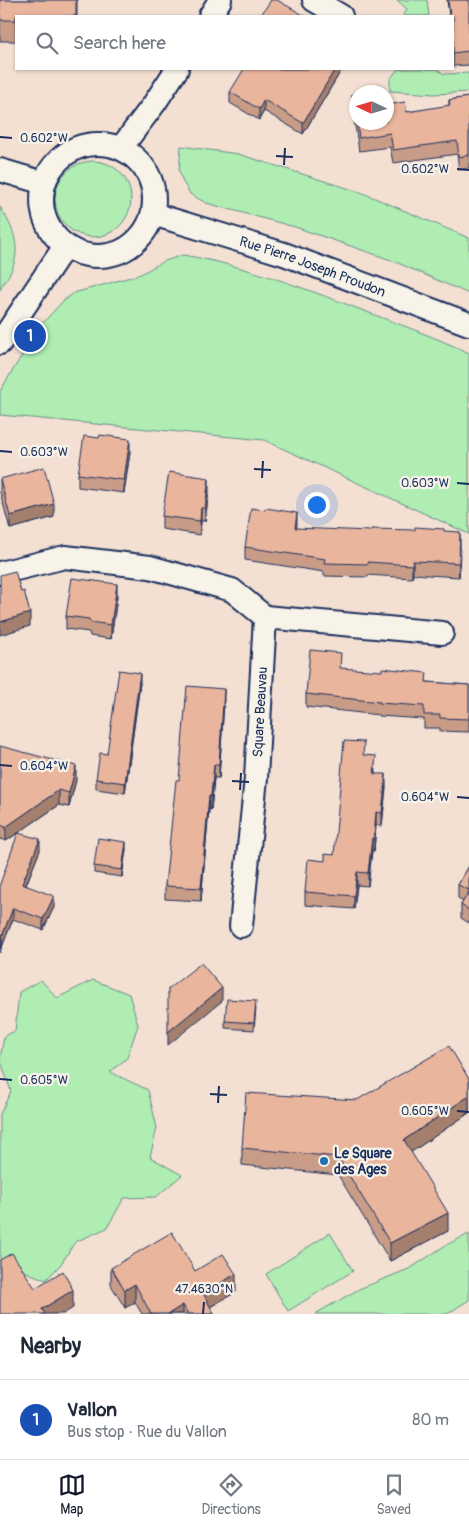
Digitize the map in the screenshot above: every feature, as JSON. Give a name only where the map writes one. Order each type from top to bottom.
[{"type":"street","points":[[211,15],[220,0]]},
{"type":"street","points":[[314,0],[339,15]]},
{"type":"street","points":[[122,148],[176,70]]},
{"type":"street","points":[[102,143],[122,148],[135,156],[148,171],[155,194],[153,214],[148,228],[135,244],[119,253],[99,257],[83,255],[65,246],[56,238],[45,220],[42,203],[44,183],[59,159],[69,150],[88,144],[102,143]]},
{"type":"street","points":[[0,170],[44,183]]},
{"type":"street","name":"Rue Pierre Joseph Proudon","points":[[153,214],[284,254],[469,324]]},
{"type":"street","points":[[0,343],[65,246]]},
{"type":"street","points":[[0,573],[65,557],[150,567],[232,590],[265,617],[442,634]]},
{"type":"street","name":"Square Beauvau","points":[[241,926],[256,778],[265,617]]},
{"type":"green space","points":[[397,0],[427,0],[429,15],[404,15],[407,9]]},
{"type":"green space","points":[[397,70],[438,70],[444,74],[469,73],[469,92],[434,94],[394,91],[394,85],[390,85],[390,79]]},
{"type":"green space","points":[[181,146],[238,154],[363,193],[469,238],[469,294],[391,260],[295,227],[206,203],[190,194],[183,182],[179,171]]},
{"type":"green space","points":[[86,161],[100,161],[114,167],[125,178],[131,192],[128,214],[120,226],[100,237],[86,237],[72,231],[61,220],[55,206],[55,192],[61,178],[72,167]]},
{"type":"green space","points":[[0,207],[9,222],[15,238],[16,255],[10,273],[0,290]]},
{"type":"green space","points":[[183,255],[228,265],[294,285],[414,330],[469,353],[469,534],[264,440],[0,415],[0,391],[40,326],[63,301],[74,293],[141,274],[162,262]]},
{"type":"green space","points":[[41,980],[57,998],[93,980],[129,994],[138,1025],[127,1058],[110,1072],[148,1090],[157,1128],[150,1157],[182,1175],[156,1197],[124,1198],[107,1228],[75,1242],[61,1264],[46,1280],[6,1264],[0,1267],[0,1114],[11,1091],[0,1059],[4,1036],[15,1031],[19,992]]},
{"type":"green space","points":[[330,1233],[353,1271],[288,1311],[266,1274]]},
{"type":"green space","points":[[469,1234],[469,1300],[447,1314],[315,1314],[359,1289],[411,1268],[446,1245]]},
{"type":"building","points":[[0,0],[76,0],[76,15],[15,15],[15,20],[0,20]]},
{"type":"building","points":[[271,0],[277,0],[303,15],[261,15]]},
{"type":"building","points":[[448,0],[469,0],[469,51],[454,53],[454,15],[450,15]]},
{"type":"building","points":[[243,70],[334,70],[303,123],[264,100],[259,109],[230,92]]},
{"type":"building","points":[[469,97],[469,155],[459,157],[457,141],[393,150],[390,133],[359,138],[358,130],[394,130],[394,104],[405,102],[407,112],[450,105],[449,100]]},
{"type":"building","points":[[100,435],[130,439],[124,480],[78,474],[84,436],[99,438]]},
{"type":"building","points":[[44,467],[54,504],[10,516],[0,479]]},
{"type":"building","points":[[169,472],[209,478],[205,508],[201,508],[200,521],[162,516]]},
{"type":"building","points":[[251,508],[265,510],[266,508],[297,513],[295,528],[371,531],[371,529],[415,530],[415,527],[460,532],[459,563],[413,561],[412,565],[368,562],[368,564],[324,563],[325,559],[245,547]]},
{"type":"building","points":[[15,571],[21,592],[24,591],[30,613],[0,622],[0,575]]},
{"type":"building","points":[[72,578],[117,584],[111,625],[90,622],[89,619],[66,616]]},
{"type":"building","points":[[310,650],[341,653],[340,668],[382,671],[382,668],[427,673],[426,682],[469,685],[469,719],[440,718],[440,715],[424,715],[424,706],[379,703],[306,694]]},
{"type":"building","points":[[119,670],[140,673],[125,783],[96,779],[100,753],[107,754]]},
{"type":"building","points":[[187,686],[224,689],[219,765],[214,765],[211,796],[209,796],[201,888],[165,886],[176,780],[179,780]]},
{"type":"building","points":[[344,741],[364,742],[363,755],[376,756],[374,774],[386,774],[382,813],[376,812],[368,873],[357,872],[354,896],[305,892],[308,859],[325,861],[325,854],[334,855]]},
{"type":"building","points":[[0,746],[76,766],[69,793],[59,790],[6,827],[0,825]]},
{"type":"building","points":[[18,833],[40,839],[22,884],[54,896],[43,919],[13,908],[2,936],[0,936],[0,884]]},
{"type":"building","points":[[98,838],[126,842],[122,870],[94,866]]},
{"type":"building","points":[[469,866],[469,890],[458,885]]},
{"type":"building","points":[[469,892],[469,910],[461,905]]},
{"type":"building","points":[[201,963],[222,988],[168,1032],[168,989]]},
{"type":"building","points":[[227,999],[256,1001],[254,1023],[225,1021]]},
{"type":"building","name":"Le Square des Ages","points":[[449,1046],[469,1079],[469,1096],[404,1140],[448,1213],[390,1243],[338,1157],[242,1148],[246,1093],[357,1100]]},
{"type":"building","points":[[172,1232],[195,1271],[223,1254],[236,1274],[203,1293],[214,1314],[188,1314],[183,1305],[168,1314],[151,1314],[135,1284],[125,1290],[111,1268]]},
{"type":"building","points":[[12,1253],[35,1288],[63,1271],[73,1290],[42,1309],[45,1314],[0,1314],[0,1260]]},
{"type":"place","name":"Vallon","points":[[30,336]]},
{"type":"place","name":"Le Square des Ages","points":[[324,1161]]}]
